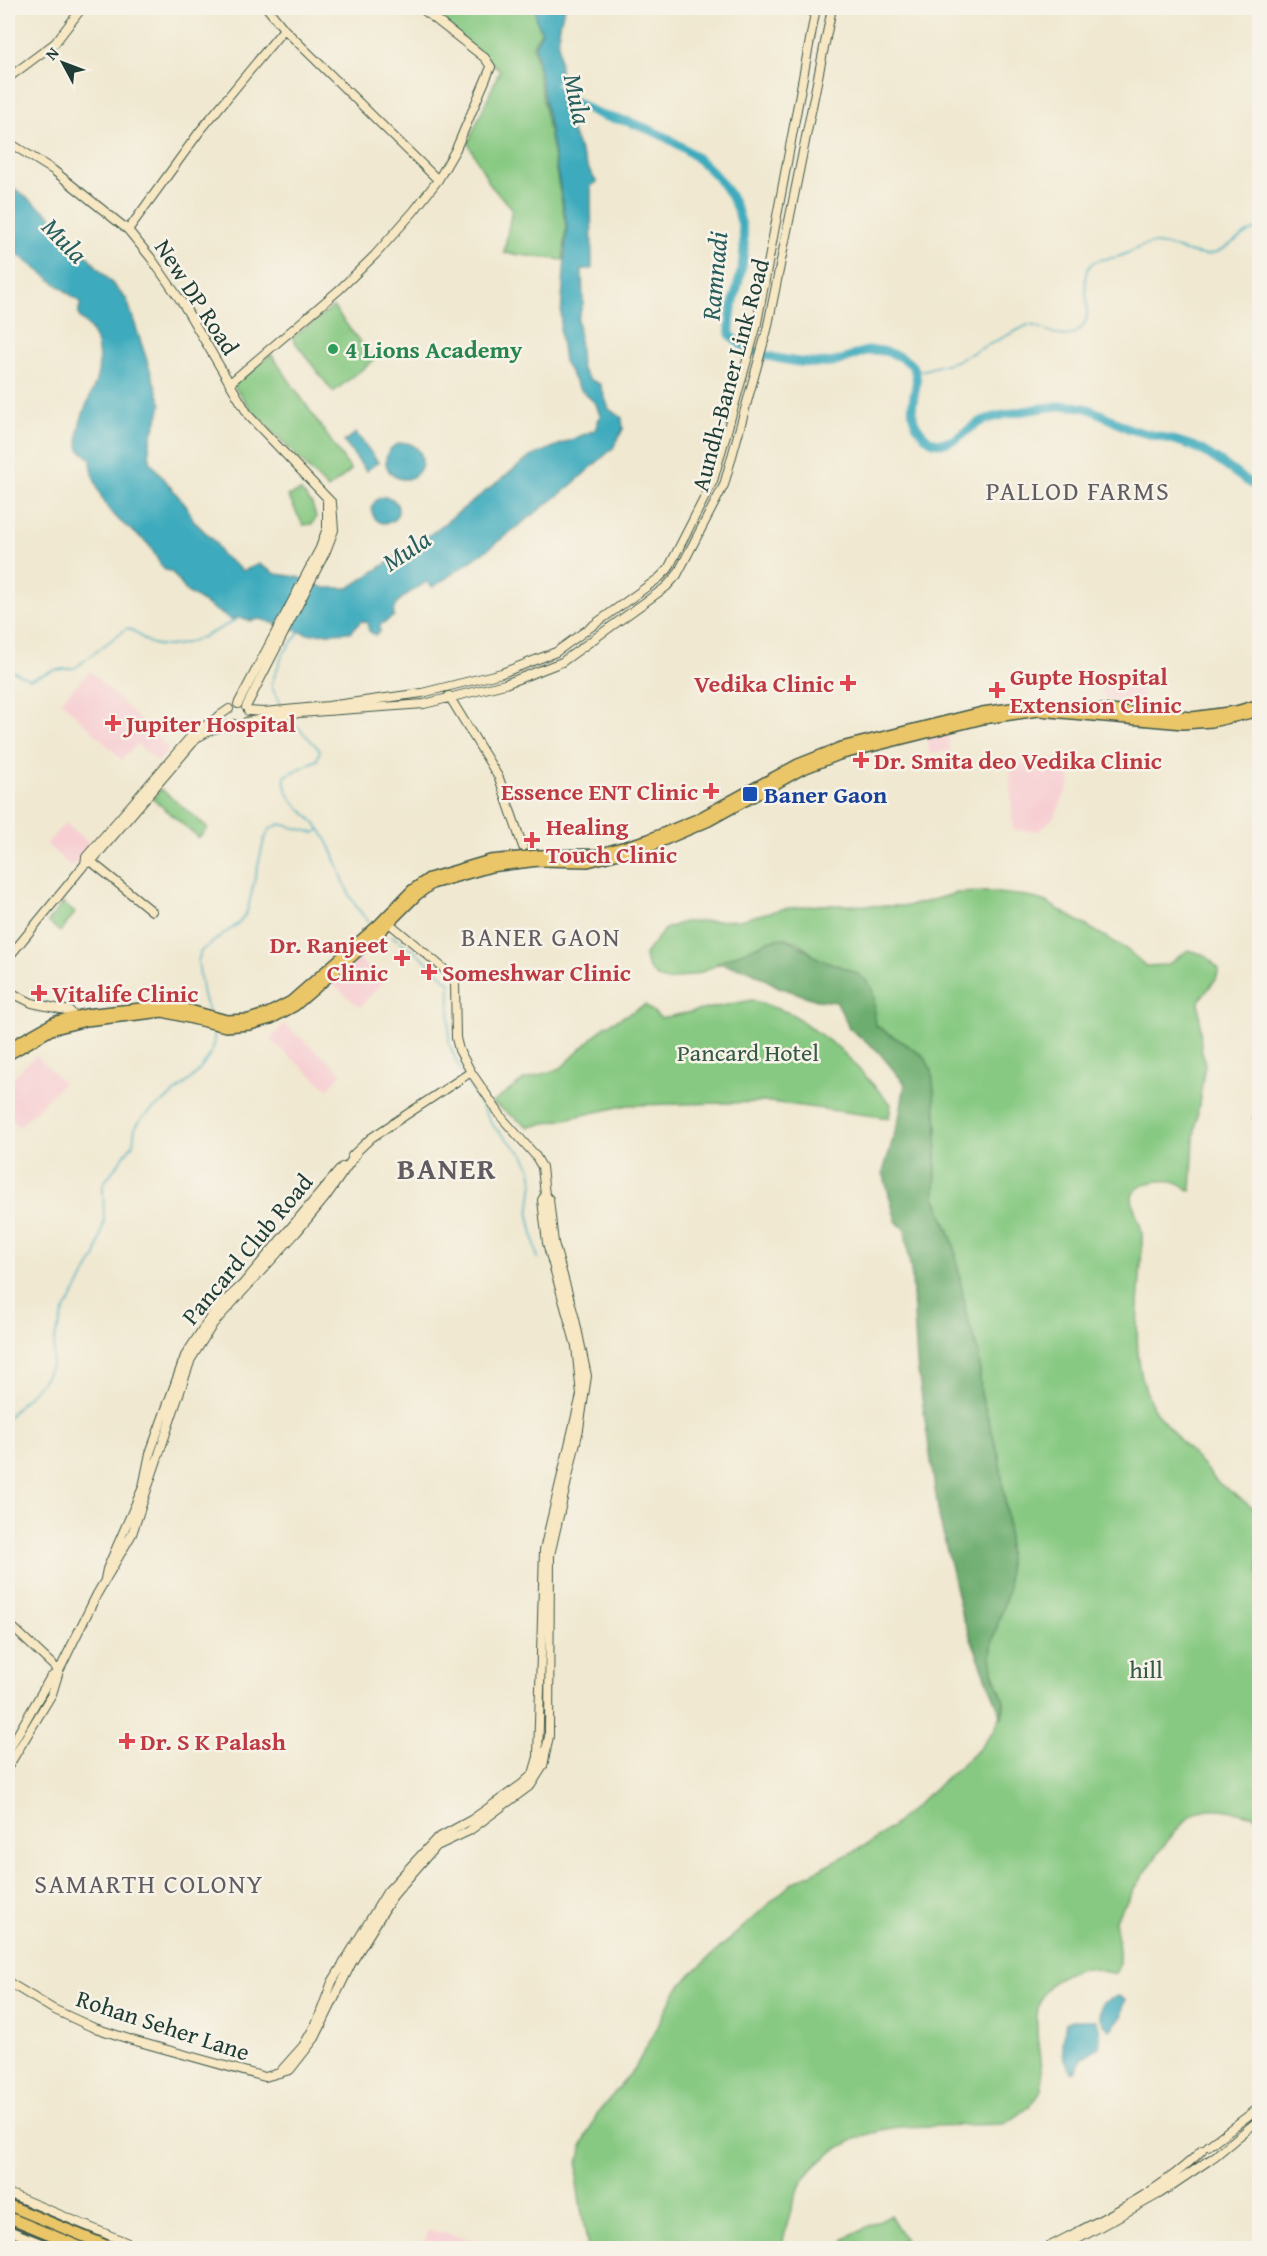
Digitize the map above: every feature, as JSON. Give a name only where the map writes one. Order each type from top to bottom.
[{"type":"highway","points":[[8,2205],[112,2248]]},
{"type":"highway","points":[[8,2217],[83,2248]]},
{"type":"main road","points":[[8,78],[56,43],[82,8]]},
{"type":"main road","points":[[267,8],[284,29],[438,180]]},
{"type":"main road","points":[[230,383],[299,326],[375,255],[438,180],[456,149],[491,67],[485,58],[422,8]]},
{"type":"main road","name":"Aundh-Baner Link Road","points":[[326,709],[444,688],[502,673],[556,652],[659,578],[668,569],[713,481],[756,328],[816,8]]},
{"type":"main road","name":"Aundh-Baner Link Road","points":[[326,709],[424,704],[505,684],[562,662],[666,587],[677,575],[724,485],[756,372],[796,194],[832,8]]},
{"type":"main road","points":[[128,230],[200,131],[284,29]]},
{"type":"main road","points":[[796,105],[813,104]]},
{"type":"main road","name":"New DP Road","points":[[8,142],[53,170],[128,230],[177,294],[249,416],[333,508],[334,522],[323,550],[250,690],[244,707],[246,722]]},
{"type":"main road","points":[[780,194],[796,194]]},
{"type":"main road","points":[[668,569],[677,575]]},
{"type":"main road","points":[[444,688],[499,778],[525,857]]},
{"type":"main road","points":[[220,1023],[249,1019],[283,1006],[371,931],[420,883],[451,870],[490,860],[598,854],[649,839],[697,819],[789,768],[821,754],[981,712],[1050,704],[1192,717],[1236,711],[1260,704]]},
{"type":"main road","points":[[8,958],[193,734],[229,709],[244,707],[276,714]]},
{"type":"main road","points":[[229,709],[229,719],[234,724]]},
{"type":"main road","points":[[88,861],[197,738],[211,730],[276,714],[326,709]]},
{"type":"main road","points":[[8,1047],[60,1023],[160,1005],[175,1006],[220,1023],[250,1025],[286,1012],[432,884],[525,857],[588,862],[651,846],[709,820],[792,774],[824,760],[983,719],[1048,710],[1192,723],[1260,711]]},
{"type":"main road","points":[[88,861],[152,911]]},
{"type":"main road","points":[[389,923],[443,968],[455,983],[456,1038],[470,1072]]},
{"type":"main road","points":[[8,992],[32,1003],[70,1011],[76,1019]]},
{"type":"main road","points":[[8,1055],[60,1023]]},
{"type":"main road","name":"Pancard Club Road","points":[[8,1767],[52,1694],[59,1671],[105,1579],[107,1569],[146,1486],[162,1417],[185,1356],[200,1330],[371,1138],[470,1072]]},
{"type":"main road","name":"Rohan Seher Lane","points":[[8,1982],[53,2009],[95,2028],[265,2077],[290,2070],[308,2049],[351,1964],[393,1896],[435,1847],[469,1831],[525,1792],[540,1774],[549,1736],[550,1556],[579,1430],[587,1376],[575,1319],[554,1244],[549,1199],[545,1195],[542,1167],[535,1155],[510,1128],[470,1072]]},
{"type":"main road","points":[[1260,1111],[1257,1116],[1260,1127]]},
{"type":"main road","points":[[8,1623],[59,1671]]},
{"type":"main road","name":"Pancard Club Road","points":[[8,1751],[50,1678],[59,1671]]},
{"type":"main road","points":[[1046,2248],[1119,2209],[1176,2172],[1260,2107]]},
{"type":"main road","points":[[1062,2248],[1160,2194],[1212,2158],[1260,2119]]},
{"type":"main road","points":[[1205,2148],[1203,2156],[1212,2158]]},
{"type":"main road","points":[[8,2193],[140,2248]]},
{"type":"main road","points":[[8,2230],[53,2248]]},
{"type":"shaded area","name":"Jupiter Hospital","points":[[90,671],[169,749],[158,762],[137,744],[122,760],[61,701]]},
{"type":"shaded area","points":[[1132,672],[1146,703],[1106,700],[1099,685]]},
{"type":"shaded area","points":[[948,733],[950,750],[930,754],[927,736]]},
{"type":"shaded area","points":[[1069,757],[1070,783],[1055,816],[1039,831],[1013,830],[1010,766]]},
{"type":"shaded area","points":[[65,823],[91,845],[72,867],[46,844]]},
{"type":"shaded area","points":[[358,958],[383,981],[360,1007],[331,983]]},
{"type":"shaded area","points":[[284,1024],[342,1073],[328,1089],[270,1040]]},
{"type":"shaded area","points":[[36,1055],[63,1083],[19,1127],[8,1115],[8,1082]]},
{"type":"shaded area","points":[[429,2230],[475,2240],[472,2248],[422,2248]]},
{"type":"green space","points":[[427,8],[535,8],[541,31],[533,45],[566,226],[563,260],[504,253],[512,208],[491,186],[468,143],[500,70]]},
{"type":"green space","name":"4 Lions Academy","points":[[333,307],[374,360],[333,392],[292,338]]},
{"type":"green space","points":[[271,354],[351,470],[328,489],[249,407],[233,385]]},
{"type":"green space","points":[[301,491],[312,504],[316,517],[312,524],[303,525],[288,496]]},
{"type":"green space","points":[[161,789],[208,828],[199,838],[153,799]]},
{"type":"green space","name":"hill","points":[[987,892],[1027,896],[1046,902],[1126,949],[1146,966],[1167,965],[1188,950],[1205,955],[1219,969],[1216,979],[1199,1001],[1201,1048],[1205,1064],[1194,1138],[1191,1191],[1177,1183],[1164,1181],[1144,1185],[1132,1196],[1142,1236],[1137,1327],[1138,1350],[1147,1393],[1157,1414],[1217,1482],[1259,1512],[1259,1817],[1230,1810],[1207,1809],[1190,1817],[1166,1843],[1115,1919],[1119,1963],[1115,1973],[1083,1968],[1051,1983],[1042,1995],[1038,2009],[1042,2090],[1030,2105],[1013,2119],[1002,2124],[897,2127],[869,2134],[842,2146],[818,2163],[800,2186],[791,2209],[781,2248],[588,2248],[577,2185],[578,2163],[582,2146],[597,2114],[635,2068],[675,1993],[691,1974],[792,1883],[870,1843],[896,1823],[980,1748],[994,1730],[1004,1709],[1004,1701],[992,1667],[991,1655],[993,1640],[1008,1591],[1008,1524],[999,1456],[981,1394],[979,1355],[966,1313],[954,1245],[935,1196],[937,1127],[933,1082],[924,1056],[875,1025],[874,998],[867,982],[843,967],[818,959],[798,942],[784,938],[771,940],[699,973],[668,981],[658,978],[651,972],[645,954],[665,929],[684,922],[739,920],[782,909],[820,905],[910,906],[957,893]]},
{"type":"green space","points":[[63,903],[75,913],[60,932],[48,922]]},
{"type":"green space","points":[[784,938],[820,959],[853,971],[867,981],[874,997],[875,1025],[924,1056],[932,1071],[937,1127],[935,1196],[954,1245],[966,1313],[979,1355],[981,1394],[999,1456],[1008,1524],[1008,1591],[993,1640],[991,1655],[994,1677],[1004,1701],[1002,1718],[961,1612],[939,1516],[917,1364],[912,1278],[905,1230],[896,1221],[883,1172],[899,1119],[905,1084],[878,1051],[849,1028],[837,1002],[817,1000],[779,987],[749,970],[717,963],[771,940]]},
{"type":"green space","name":"Pancard Hotel","points":[[752,1000],[792,1014],[840,1049],[891,1104],[889,1118],[771,1102],[628,1105],[529,1127],[492,1103],[524,1080],[561,1068],[605,1026],[645,1005],[661,1018]]},
{"type":"green space","points":[[890,2215],[905,2240],[890,2248],[843,2248],[845,2238]]},
{"type":"water","name":"Mula","points":[[536,8],[565,8],[559,34],[561,80],[555,84],[573,135],[597,182],[591,186],[592,269],[582,269],[583,304],[578,319],[581,368],[589,379],[600,384],[609,409],[622,418],[623,429],[613,448],[568,488],[480,555],[433,587],[426,582],[404,596],[396,605],[394,616],[380,625],[380,632],[375,635],[369,631],[367,622],[361,621],[351,632],[308,634],[260,619],[250,621],[237,617],[231,620],[187,592],[171,571],[162,567],[148,544],[113,514],[101,495],[93,473],[91,459],[79,449],[78,437],[98,373],[99,359],[96,340],[80,317],[81,303],[8,247],[8,184],[50,215],[127,300],[161,403],[149,447],[151,463],[187,507],[194,521],[216,543],[221,554],[243,571],[259,564],[276,574],[298,577],[325,588],[349,588],[428,536],[530,457],[595,430],[600,416],[596,404],[578,387],[564,361],[560,332],[567,226],[535,45],[542,32],[536,19]]},
{"type":"water","points":[[356,433],[378,462],[366,471],[344,442]]},
{"type":"water","points":[[404,443],[417,448],[422,461],[417,474],[404,479],[391,474],[386,461],[391,448]]},
{"type":"water","points":[[385,497],[394,501],[398,510],[394,519],[385,523],[376,519],[372,510],[376,501]]},
{"type":"water","points":[[1118,1996],[1125,1999],[1121,2017],[1110,2030],[1101,2018],[1102,2003]]},
{"type":"water","points":[[1072,2020],[1096,2020],[1100,2036],[1099,2047],[1082,2058],[1077,2071],[1072,2073],[1064,2056],[1063,2047],[1066,2023]]},
{"type":"waterway","name":"Ramnadi","points":[[553,88],[595,112],[632,123],[672,141],[708,167],[722,184],[734,202],[741,222],[744,244],[742,267],[731,312],[730,334],[749,349],[778,358],[810,363],[835,362],[870,350],[883,351],[902,358],[912,366],[916,376],[912,408],[914,420],[921,432],[934,442],[954,440],[976,424],[995,417],[1046,407],[1076,406],[1097,412],[1130,429],[1195,447],[1260,489]]},
{"type":"waterway","points":[[917,372],[956,361],[1028,325],[1066,336],[1079,330],[1085,323],[1087,313],[1086,273],[1090,265],[1099,260],[1117,257],[1152,244],[1166,245],[1192,253],[1213,254],[1260,228]]},
{"type":"waterway","points":[[8,669],[30,679],[55,670],[75,668],[127,628],[150,643],[172,646],[196,640],[239,618]]},
{"type":"waterway","points":[[281,707],[271,685],[283,654],[301,630]]},
{"type":"waterway","points":[[289,718],[320,750],[317,760],[285,776],[287,791],[326,839],[352,900],[369,921]]},
{"type":"waterway","points":[[208,1011],[203,996],[198,962],[201,951],[240,922],[247,912],[264,840],[270,829],[280,824],[315,833],[320,829]]},
{"type":"waterway","points":[[392,936],[421,956],[450,983],[449,1044],[462,1074]]},
{"type":"waterway","points":[[8,1417],[45,1378],[52,1365],[55,1337],[64,1312],[96,1256],[104,1221],[103,1184],[133,1144],[135,1128],[142,1118],[191,1079],[202,1067],[210,1055],[214,1041],[213,1027]]},
{"type":"waterway","points":[[466,1080],[494,1127],[524,1155],[531,1169],[533,1182],[529,1215],[538,1259]]},
{"type":"place","name":"4 Lions Academy","points":[[333,349]]},
{"type":"place","name":"Vedika Clinic","points":[[848,683]]},
{"type":"place","name":"Gupte Hospital Extension Clinic","points":[[997,690]]},
{"type":"place","name":"Jupiter Hospital","points":[[113,723]]},
{"type":"place","name":"Dr. Smita deo Vedika Clinic","points":[[861,760]]},
{"type":"place","name":"Essence ENT Clinic","points":[[711,791]]},
{"type":"place","name":"Baner Gaon","points":[[750,794]]},
{"type":"place","name":"Healing Touch Clinic","points":[[532,840]]},
{"type":"place","name":"Dr. Ranjeet Clinic","points":[[402,958]]},
{"type":"place","name":"Someshwar Clinic","points":[[429,972]]},
{"type":"place","name":"Vitalife Clinic","points":[[39,993]]},
{"type":"place","name":"Dr. S K Palash","points":[[127,1741]]},
{"type":"district","name":"PALLOD FARMS","points":[[1078,490]]},
{"type":"district","name":"BANER GAON","points":[[541,936]]},
{"type":"district","name":"BANER","points":[[447,1168]]},
{"type":"district","name":"SAMARTH COLONY","points":[[149,1883]]}]
